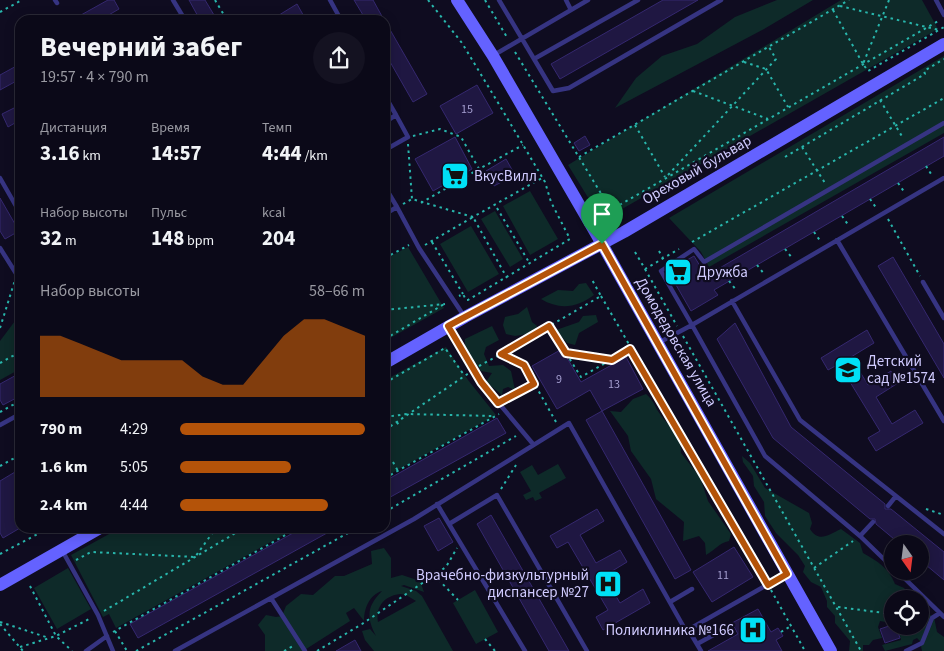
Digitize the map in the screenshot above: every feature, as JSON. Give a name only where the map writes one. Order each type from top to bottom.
[{"type":"main road","name":"Домодедовская улица","points":[[457,0],[493,56],[602,244],[831,651]]},
{"type":"main road","name":"Ореховый бульвар","points":[[390,360],[448,326],[602,244],[944,44]]},
{"type":"main road","points":[[0,585],[91,533]]},
{"type":"lane","points":[[173,0],[182,15]]},
{"type":"lane","points":[[330,0],[338,15]]},
{"type":"lane","points":[[499,0],[553,90],[569,88],[721,0]]},
{"type":"lane","points":[[566,0],[571,10]]},
{"type":"lane","points":[[493,56],[588,0]]},
{"type":"lane","points":[[534,60],[638,0]]},
{"type":"lane","points":[[936,0],[944,16]]},
{"type":"lane","points":[[390,105],[408,137],[390,147]]},
{"type":"lane","points":[[390,119],[396,116]]},
{"type":"lane","points":[[884,559],[860,536],[764,456],[661,271],[694,249],[704,262],[944,122]]},
{"type":"lane","points":[[0,178],[15,204]]},
{"type":"lane","points":[[658,343],[944,178]]},
{"type":"lane","points":[[390,195],[416,242],[465,317]]},
{"type":"lane","points":[[390,211],[397,207]]},
{"type":"lane","points":[[837,240],[944,421]]},
{"type":"lane","points":[[0,248],[15,271]]},
{"type":"lane","points":[[924,282],[944,318]]},
{"type":"lane","points":[[732,301],[800,420],[944,534]]},
{"type":"lane","points":[[448,326],[473,370],[533,444]]},
{"type":"lane","points":[[0,425],[15,417]]},
{"type":"lane","points":[[390,532],[569,423],[686,631],[787,574]]},
{"type":"lane","points":[[449,524],[497,495],[587,651]]},
{"type":"lane","points":[[888,506],[896,496]]},
{"type":"lane","points":[[437,504],[525,651]]},
{"type":"lane","points":[[860,536],[873,522]]},
{"type":"lane","points":[[175,651],[249,613],[271,598],[347,558],[389,533]]},
{"type":"lane","points":[[62,549],[98,615],[113,651]]},
{"type":"lane","points":[[906,580],[942,615],[932,618],[922,643],[916,649],[906,651]]},
{"type":"lane","points":[[670,602],[692,590]]},
{"type":"lane","points":[[271,598],[305,651]]},
{"type":"lane","points":[[697,644],[728,627]]},
{"type":"lane","points":[[688,629],[701,651]]},
{"type":"lane","points":[[86,651],[107,636]]},
{"type":"path","points":[[0,12],[22,0]]},
{"type":"path","points":[[215,0],[224,15]]},
{"type":"path","points":[[428,0],[462,43],[523,145],[542,177],[551,202],[570,239],[468,300],[466,300],[432,241]]},
{"type":"path","points":[[485,0],[611,210],[927,28],[944,16]]},
{"type":"path","points":[[579,157],[850,0]]},
{"type":"path","points":[[863,64],[889,0]]},
{"type":"path","points":[[840,6],[939,30]]},
{"type":"path","points":[[833,10],[868,71],[944,27]]},
{"type":"path","points":[[665,178],[776,59],[769,47]]},
{"type":"path","points":[[785,157],[925,74],[924,71],[944,59]]},
{"type":"path","points":[[742,62],[766,69],[788,107]]},
{"type":"path","points":[[692,91],[768,119]]},
{"type":"path","points":[[688,244],[944,98]]},
{"type":"path","points":[[880,100],[906,144]]},
{"type":"path","points":[[635,124],[665,178]]},
{"type":"path","points":[[412,199],[408,137],[440,128],[461,137],[479,169]]},
{"type":"path","points":[[421,203],[523,145]]},
{"type":"path","points":[[802,147],[829,189]]},
{"type":"path","points":[[926,166],[937,182]]},
{"type":"path","points":[[420,248],[542,177]]},
{"type":"path","points":[[898,183],[909,198]]},
{"type":"path","points":[[412,199],[473,217],[507,278]]},
{"type":"path","points":[[397,207],[412,199]]},
{"type":"path","points":[[870,199],[882,214],[924,282]]},
{"type":"path","points":[[497,208],[530,264]]},
{"type":"path","points":[[842,216],[853,231]]},
{"type":"path","points":[[814,232],[825,247]]},
{"type":"path","points":[[390,255],[416,242]]},
{"type":"path","points":[[785,248],[796,263]]},
{"type":"path","points":[[645,269],[680,249]]},
{"type":"path","points":[[659,251],[663,258]]},
{"type":"path","points":[[635,252],[861,651]]},
{"type":"path","points":[[757,265],[768,280]]},
{"type":"path","points":[[591,278],[630,349],[805,651]]},
{"type":"path","points":[[729,281],[740,296]]},
{"type":"path","points":[[0,328],[15,285]]},
{"type":"path","points":[[390,336],[463,294]]},
{"type":"path","points":[[390,427],[473,370],[601,296]]},
{"type":"path","points":[[390,310],[446,304]]},
{"type":"path","points":[[549,326],[581,377],[630,349]]},
{"type":"path","points":[[390,380],[445,348],[465,376]]},
{"type":"path","points":[[566,353],[612,360]]},
{"type":"path","points":[[501,354],[524,365],[559,428]]},
{"type":"path","points":[[0,363],[15,355]]},
{"type":"path","points":[[498,403],[534,384]]},
{"type":"path","points":[[0,412],[15,404]]},
{"type":"path","points":[[390,475],[505,411]]},
{"type":"path","points":[[390,416],[408,414],[496,416]]},
{"type":"path","points":[[397,422],[399,426]]},
{"type":"path","points":[[390,509],[517,438],[512,429]]},
{"type":"path","points":[[0,466],[15,458]]},
{"type":"path","points":[[393,462],[398,471]]},
{"type":"path","points":[[497,495],[517,464]]},
{"type":"path","points":[[0,554],[39,533]]},
{"type":"path","points":[[195,557],[212,533]]},
{"type":"path","points":[[20,647],[56,636],[98,615],[236,533]]},
{"type":"path","points":[[107,636],[289,533]]},
{"type":"path","points":[[136,651],[348,533]]},
{"type":"path","points":[[814,568],[860,536]]},
{"type":"path","points":[[317,651],[362,624],[446,567],[460,542]]},
{"type":"path","points":[[70,563],[91,552],[195,557]]},
{"type":"path","points":[[434,575],[458,600]]},
{"type":"path","points":[[30,586],[56,636],[72,651]]},
{"type":"path","points":[[837,607],[884,613]]},
{"type":"path","points":[[0,623],[49,638]]},
{"type":"path","points":[[0,623],[23,651]]},
{"type":"path","points":[[781,632],[791,626]]},
{"type":"path","points":[[115,631],[127,651]]},
{"type":"path","points":[[486,639],[495,651]]},
{"type":"path","points":[[284,651],[299,643]]},
{"type":"green space","points":[[777,0],[813,0],[764,29],[615,108],[636,78],[662,56],[697,44],[735,17]]},
{"type":"green space","points":[[841,0],[922,0],[938,29],[615,213],[600,217],[568,165]]},
{"type":"green space","points":[[944,56],[944,133],[709,267],[701,252],[669,218]]},
{"type":"green space","points":[[530,191],[558,239],[530,255],[503,206]]},
{"type":"green space","points":[[495,211],[523,259],[510,267],[481,219]]},
{"type":"green space","points":[[471,226],[499,274],[468,292],[440,244]]},
{"type":"green space","points":[[408,247],[444,308],[390,338],[390,256]]},
{"type":"green space","points":[[586,283],[594,295],[581,303],[561,306],[541,299],[558,290],[573,291],[579,284]]},
{"type":"green space","points":[[527,307],[532,322],[537,326],[533,333],[515,336],[506,334],[503,325],[505,317],[518,314]]},
{"type":"green space","points":[[596,315],[598,322],[579,333],[575,345],[567,343],[556,330],[579,322],[583,316]]},
{"type":"green space","points":[[15,321],[15,372],[0,380],[0,341]]},
{"type":"green space","points":[[492,326],[499,340],[486,347],[484,354],[489,366],[503,365],[511,371],[515,390],[508,387],[503,389],[502,395],[486,382],[492,373],[481,371],[465,348],[465,339]]},
{"type":"green space","points":[[446,347],[468,380],[496,415],[390,474],[390,377]]},
{"type":"green space","points":[[646,394],[677,435],[681,446],[681,453],[700,477],[708,501],[731,534],[729,541],[706,555],[705,543],[699,536],[683,541],[684,522],[656,499],[651,479],[631,451],[628,436],[610,411],[621,412],[633,399]]},
{"type":"green space","points":[[742,456],[750,463],[765,488],[809,513],[812,523],[810,529],[813,533],[820,537],[841,529],[860,543],[863,553],[884,568],[884,580],[893,580],[895,584],[906,590],[884,590],[884,622],[880,621],[878,627],[882,638],[873,640],[869,645],[863,645],[863,651],[849,651],[850,641],[835,623],[835,616],[827,607],[827,601],[821,587],[811,582],[803,572],[805,566],[798,555],[776,533],[765,516],[764,502],[754,486],[753,476],[743,462]]},
{"type":"green space","points":[[558,464],[566,478],[539,493],[542,498],[535,501],[533,497],[526,500],[523,495],[531,491],[520,472],[532,465],[538,475]]},
{"type":"green space","points":[[111,533],[287,533],[116,628],[109,614],[103,617],[71,555]]},
{"type":"green space","points":[[384,548],[391,558],[391,578],[402,575],[420,581],[424,592],[404,585],[401,586],[416,591],[422,596],[453,651],[374,651],[365,640],[362,631],[370,629],[376,636],[371,623],[370,612],[373,602],[382,591],[377,593],[368,603],[364,621],[354,608],[346,613],[350,621],[303,651],[265,651],[265,635],[258,625],[266,615],[282,616],[286,606],[301,594],[313,595],[335,576],[344,576],[372,564],[371,551]],"holes":[[[395,595],[406,595],[416,601],[378,622],[378,611],[386,599]]]},
{"type":"green space","points":[[68,568],[91,609],[57,629],[34,588]]},
{"type":"green space","points":[[475,590],[498,632],[476,644],[453,603]]},
{"type":"green space","points":[[929,614],[934,617],[937,632],[944,637],[944,651],[922,651],[920,641],[917,638],[913,640],[912,644],[885,651],[882,645],[901,640],[900,635],[929,635]]},
{"type":"building","points":[[108,0],[114,0],[119,9],[109,15],[81,15]]},
{"type":"building","points":[[189,0],[205,0],[214,15],[197,15]]},
{"type":"building","points":[[354,0],[373,0],[381,15],[363,15]]},
{"type":"building","points":[[663,0],[698,0],[560,79],[551,64]]},
{"type":"building","points":[[297,4],[303,15],[279,15]]},
{"type":"building","points":[[390,30],[427,94],[413,102],[390,62]]},
{"type":"building","points":[[15,67],[15,82],[0,90],[0,75]]},
{"type":"building","points":[[477,85],[493,113],[456,134],[440,106]]},
{"type":"building","points":[[15,108],[15,123],[8,127],[2,114]]},
{"type":"building","points":[[585,136],[590,145],[579,151],[574,143]]},
{"type":"building","points":[[455,137],[472,169],[433,191],[415,159]]},
{"type":"building","points":[[944,137],[944,156],[714,290],[718,295],[691,311],[668,271],[694,256],[706,276]]},
{"type":"building","points":[[506,159],[515,175],[494,186],[486,171]]},
{"type":"building","points":[[0,198],[15,224],[15,233],[5,239],[0,231]]},
{"type":"building","points":[[893,257],[944,344],[944,378],[878,266]]},
{"type":"building","points":[[735,323],[791,427],[885,504],[885,509],[891,509],[923,535],[889,535],[876,524],[875,519],[870,519],[773,438],[717,339]]},
{"type":"building","points":[[867,330],[874,343],[851,357],[868,385],[891,371],[898,383],[876,397],[892,424],[915,410],[923,423],[876,451],[868,438],[880,431],[839,364],[828,370],[821,358]]},
{"type":"building","points":[[562,349],[581,382],[626,357],[643,389],[602,411],[590,390],[557,409],[532,366]]},
{"type":"building","points":[[15,376],[15,399],[3,405],[0,400],[0,384]]},
{"type":"building","points":[[602,411],[691,570],[675,579],[586,420]]},
{"type":"building","points":[[497,418],[506,433],[390,497],[390,478]]},
{"type":"building","points":[[15,472],[15,531],[3,538],[0,533],[0,481]]},
{"type":"building","points":[[597,509],[604,521],[580,535],[596,563],[620,550],[627,562],[604,576],[620,603],[643,589],[650,603],[603,630],[596,617],[608,610],[568,542],[557,548],[550,536]]},
{"type":"building","points":[[491,515],[569,651],[549,651],[477,524]]},
{"type":"building","points":[[439,518],[453,542],[438,551],[424,526]]},
{"type":"building","points":[[293,533],[327,533],[138,638],[130,624]]},
{"type":"building","points":[[929,540],[944,552],[944,580],[929,568]]},
{"type":"building","points":[[734,547],[753,577],[712,602],[693,572]]},
{"type":"building","name":"Поликлиника №166","points":[[758,609],[771,632],[778,628],[783,636],[776,640],[782,651],[708,651],[738,634],[732,623]]},
{"type":"building","points":[[884,628],[884,635],[899,635],[900,638],[885,643],[880,629]]},
{"type":"building","points":[[355,640],[361,651],[336,651]]},
{"type":"place","name":"ВкусВилл","points":[[455,176]]},
{"type":"place","name":"Дружба","points":[[678,272]]},
{"type":"place","name":"Детский сад №1574","points":[[848,370]]},
{"type":"place","name":"Врачебно-физкультурный диспансер №27","points":[[608,584]]},
{"type":"place","name":"Поликлиника №166","points":[[753,630]]},
{"type":"route","points":[[602,244],[787,574],[768,585],[630,349],[612,360],[566,353],[549,326],[501,354],[524,365],[534,384],[498,403],[481,382],[448,326],[602,244]]}]
